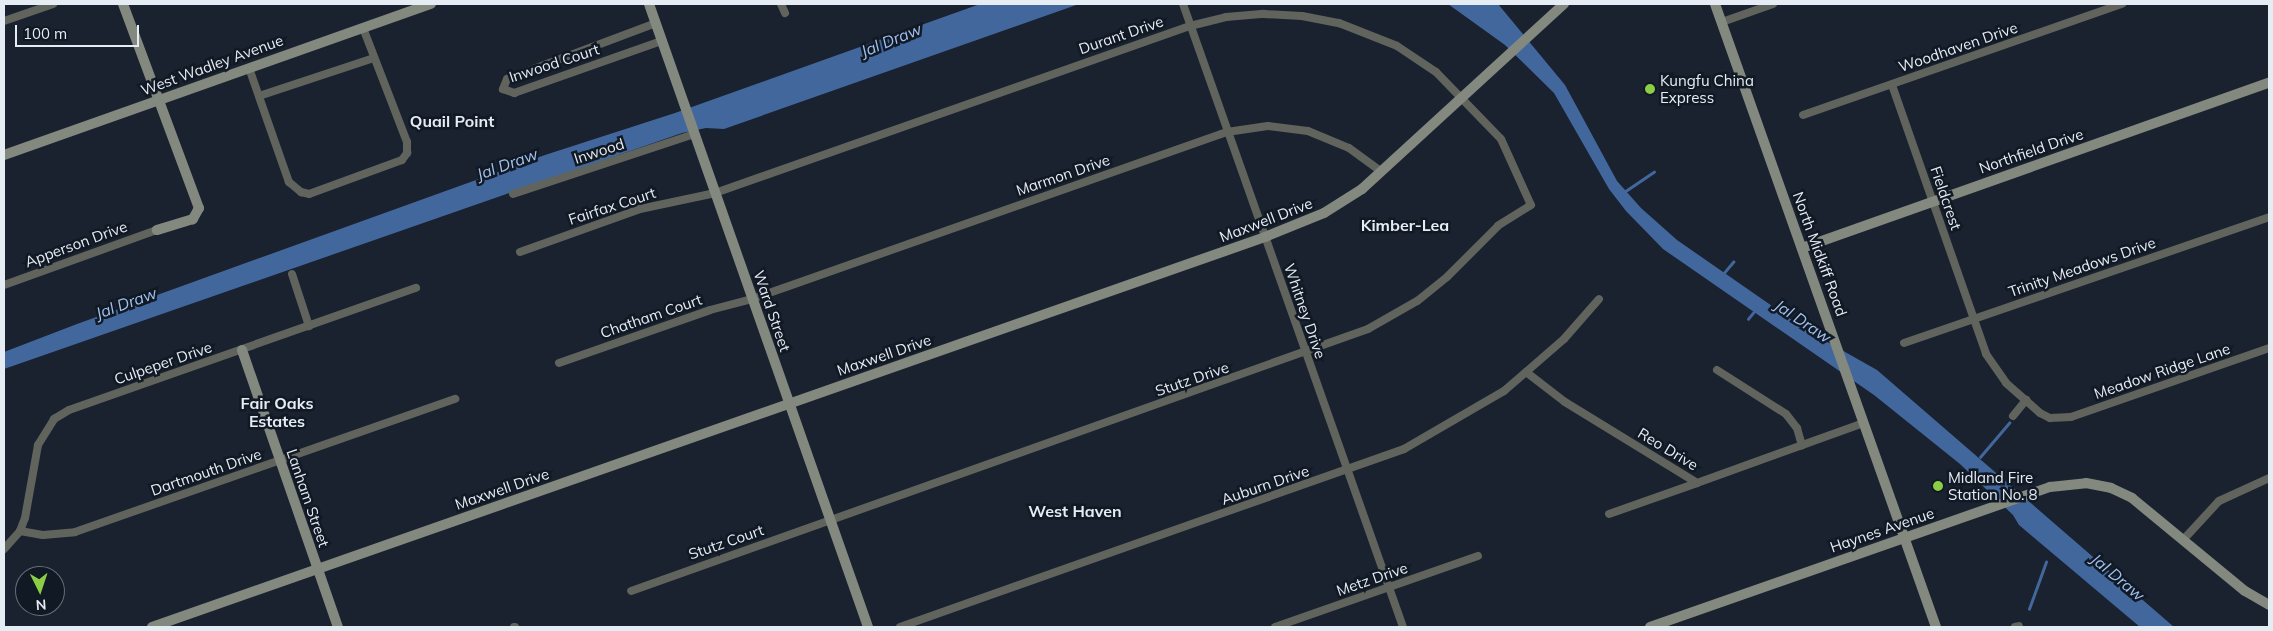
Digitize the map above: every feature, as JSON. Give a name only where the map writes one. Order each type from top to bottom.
[{"type":"street","points":[[4,21],[53,4]]},
{"type":"street","points":[[123,4],[157,101],[199,208],[192,219],[157,230]]},
{"type":"street","name":"West Wadley Avenue","points":[[4,155],[431,4]]},
{"type":"street","name":"Ward Street","points":[[649,4],[868,627]]},
{"type":"street","points":[[781,4],[785,13]]},
{"type":"street","name":"Whitney Drive","points":[[1183,4],[1403,627]]},
{"type":"street","name":"Maxwell Drive","points":[[152,627],[1265,237],[1324,213],[1362,188],[1382,171],[1564,4]]},
{"type":"street","name":"North Midkiff Road","points":[[1715,4],[1936,627]]},
{"type":"street","points":[[1722,22],[1773,4]]},
{"type":"street","name":"Woodhaven Drive","points":[[1804,115],[2122,4]]},
{"type":"street","name":"Durant Drive","points":[[715,193],[1190,26],[1226,17],[1264,14],[1302,16],[1339,23],[1397,46],[1436,72],[1462,96],[1501,139],[1531,205]]},
{"type":"street","name":"Inwood Court","points":[[656,23],[507,79],[503,88],[514,93],[662,41]]},
{"type":"street","points":[[249,68],[289,182],[301,192],[309,194],[402,160],[407,153],[407,142],[363,28]]},
{"type":"street","points":[[259,96],[374,58]]},
{"type":"street","name":"Northfield Drive","points":[[1802,248],[2269,83]]},
{"type":"street","name":"Fieldcrest","points":[[1892,84],[1974,319],[1995,369],[2040,413],[2063,419]]},
{"type":"street","name":"Marmon Drive","points":[[752,299],[1227,132],[1268,126],[1308,132],[1349,148],[1382,171]]},
{"type":"street","name":"Inwood","points":[[513,194],[694,134]]},
{"type":"street","name":"Fairfax Court","points":[[520,252],[640,209],[715,193]]},
{"type":"street","name":"Stutz Drive","points":[[830,520],[1306,354],[1368,329],[1416,301],[1447,277],[1498,226],[1531,205]]},
{"type":"street","name":"Trinity Meadows Drive","points":[[1904,344],[2269,217]]},
{"type":"street","name":"Apperson Drive","points":[[4,285],[157,230]]},
{"type":"street","points":[[292,274],[309,326]]},
{"type":"street","name":"Culpeper Drive","points":[[4,549],[20,531],[25,518],[38,445],[54,419],[69,410],[416,288]]},
{"type":"street","name":"Chatham Court","points":[[559,363],[710,310],[752,299]]},
{"type":"street","name":"Auburn Drive","points":[[900,627],[1347,470],[1439,431],[1526,372],[1564,339],[1599,299]]},
{"type":"street","name":"Meadow Ridge Lane","points":[[2063,419],[2269,348]]},
{"type":"street","name":"Lanham Street","points":[[242,350],[338,627]]},
{"type":"street","points":[[1717,370],[1786,414],[1797,428],[1802,445]]},
{"type":"street","name":"Reo Drive","points":[[1526,372],[1565,402],[1697,483],[1864,423]]},
{"type":"street","name":"Dartmouth Drive","points":[[20,531],[43,535],[75,532],[455,398]]},
{"type":"street","points":[[2013,416],[2026,400]]},
{"type":"street","points":[[2183,540],[2202,515],[2220,501],[2269,478]]},
{"type":"street","points":[[1609,514],[1697,483]]},
{"type":"street","name":"Haynes Avenue","points":[[1650,627],[2050,487],[2086,483],[2111,488],[2132,498],[2245,591],[2269,605]]},
{"type":"street","name":"Stutz Court","points":[[631,591],[830,520]]},
{"type":"street","name":"Metz Drive","points":[[1275,627],[1478,556]]},
{"type":"water","name":"Jal Draw","points":[[980,4],[1079,4],[724,129],[706,128],[682,133],[4,369],[4,352],[77,324],[545,155],[675,113]]},
{"type":"water","points":[[1448,4],[1498,4],[1565,85],[1617,181],[1641,208],[1677,240],[1808,331],[1877,370],[2174,627],[2140,627],[2019,525],[2013,515],[1960,464],[1874,395],[1663,249],[1626,211],[1609,189],[1554,93],[1505,45]]},
{"type":"waterway","points":[[1624,192],[1654,172]]},
{"type":"waterway","points":[[1723,274],[1733,262]]},
{"type":"waterway","points":[[1748,319],[1756,309]]},
{"type":"waterway","points":[[1980,457],[2009,423]]},
{"type":"waterway","points":[[2029,609],[2046,562]]},
{"type":"place","name":"Kungfu China Express","points":[[1650,89]]},
{"type":"place","name":"Midland Fire Station No. 8","points":[[1938,486]]},
{"type":"district","name":"Quail Point","points":[[452,121]]},
{"type":"district","name":"Kimber-Lea","points":[[1405,225]]},
{"type":"district","name":"Fair Oaks Estates","points":[[277,412]]},
{"type":"district","name":"West Haven","points":[[1075,511]]}]
